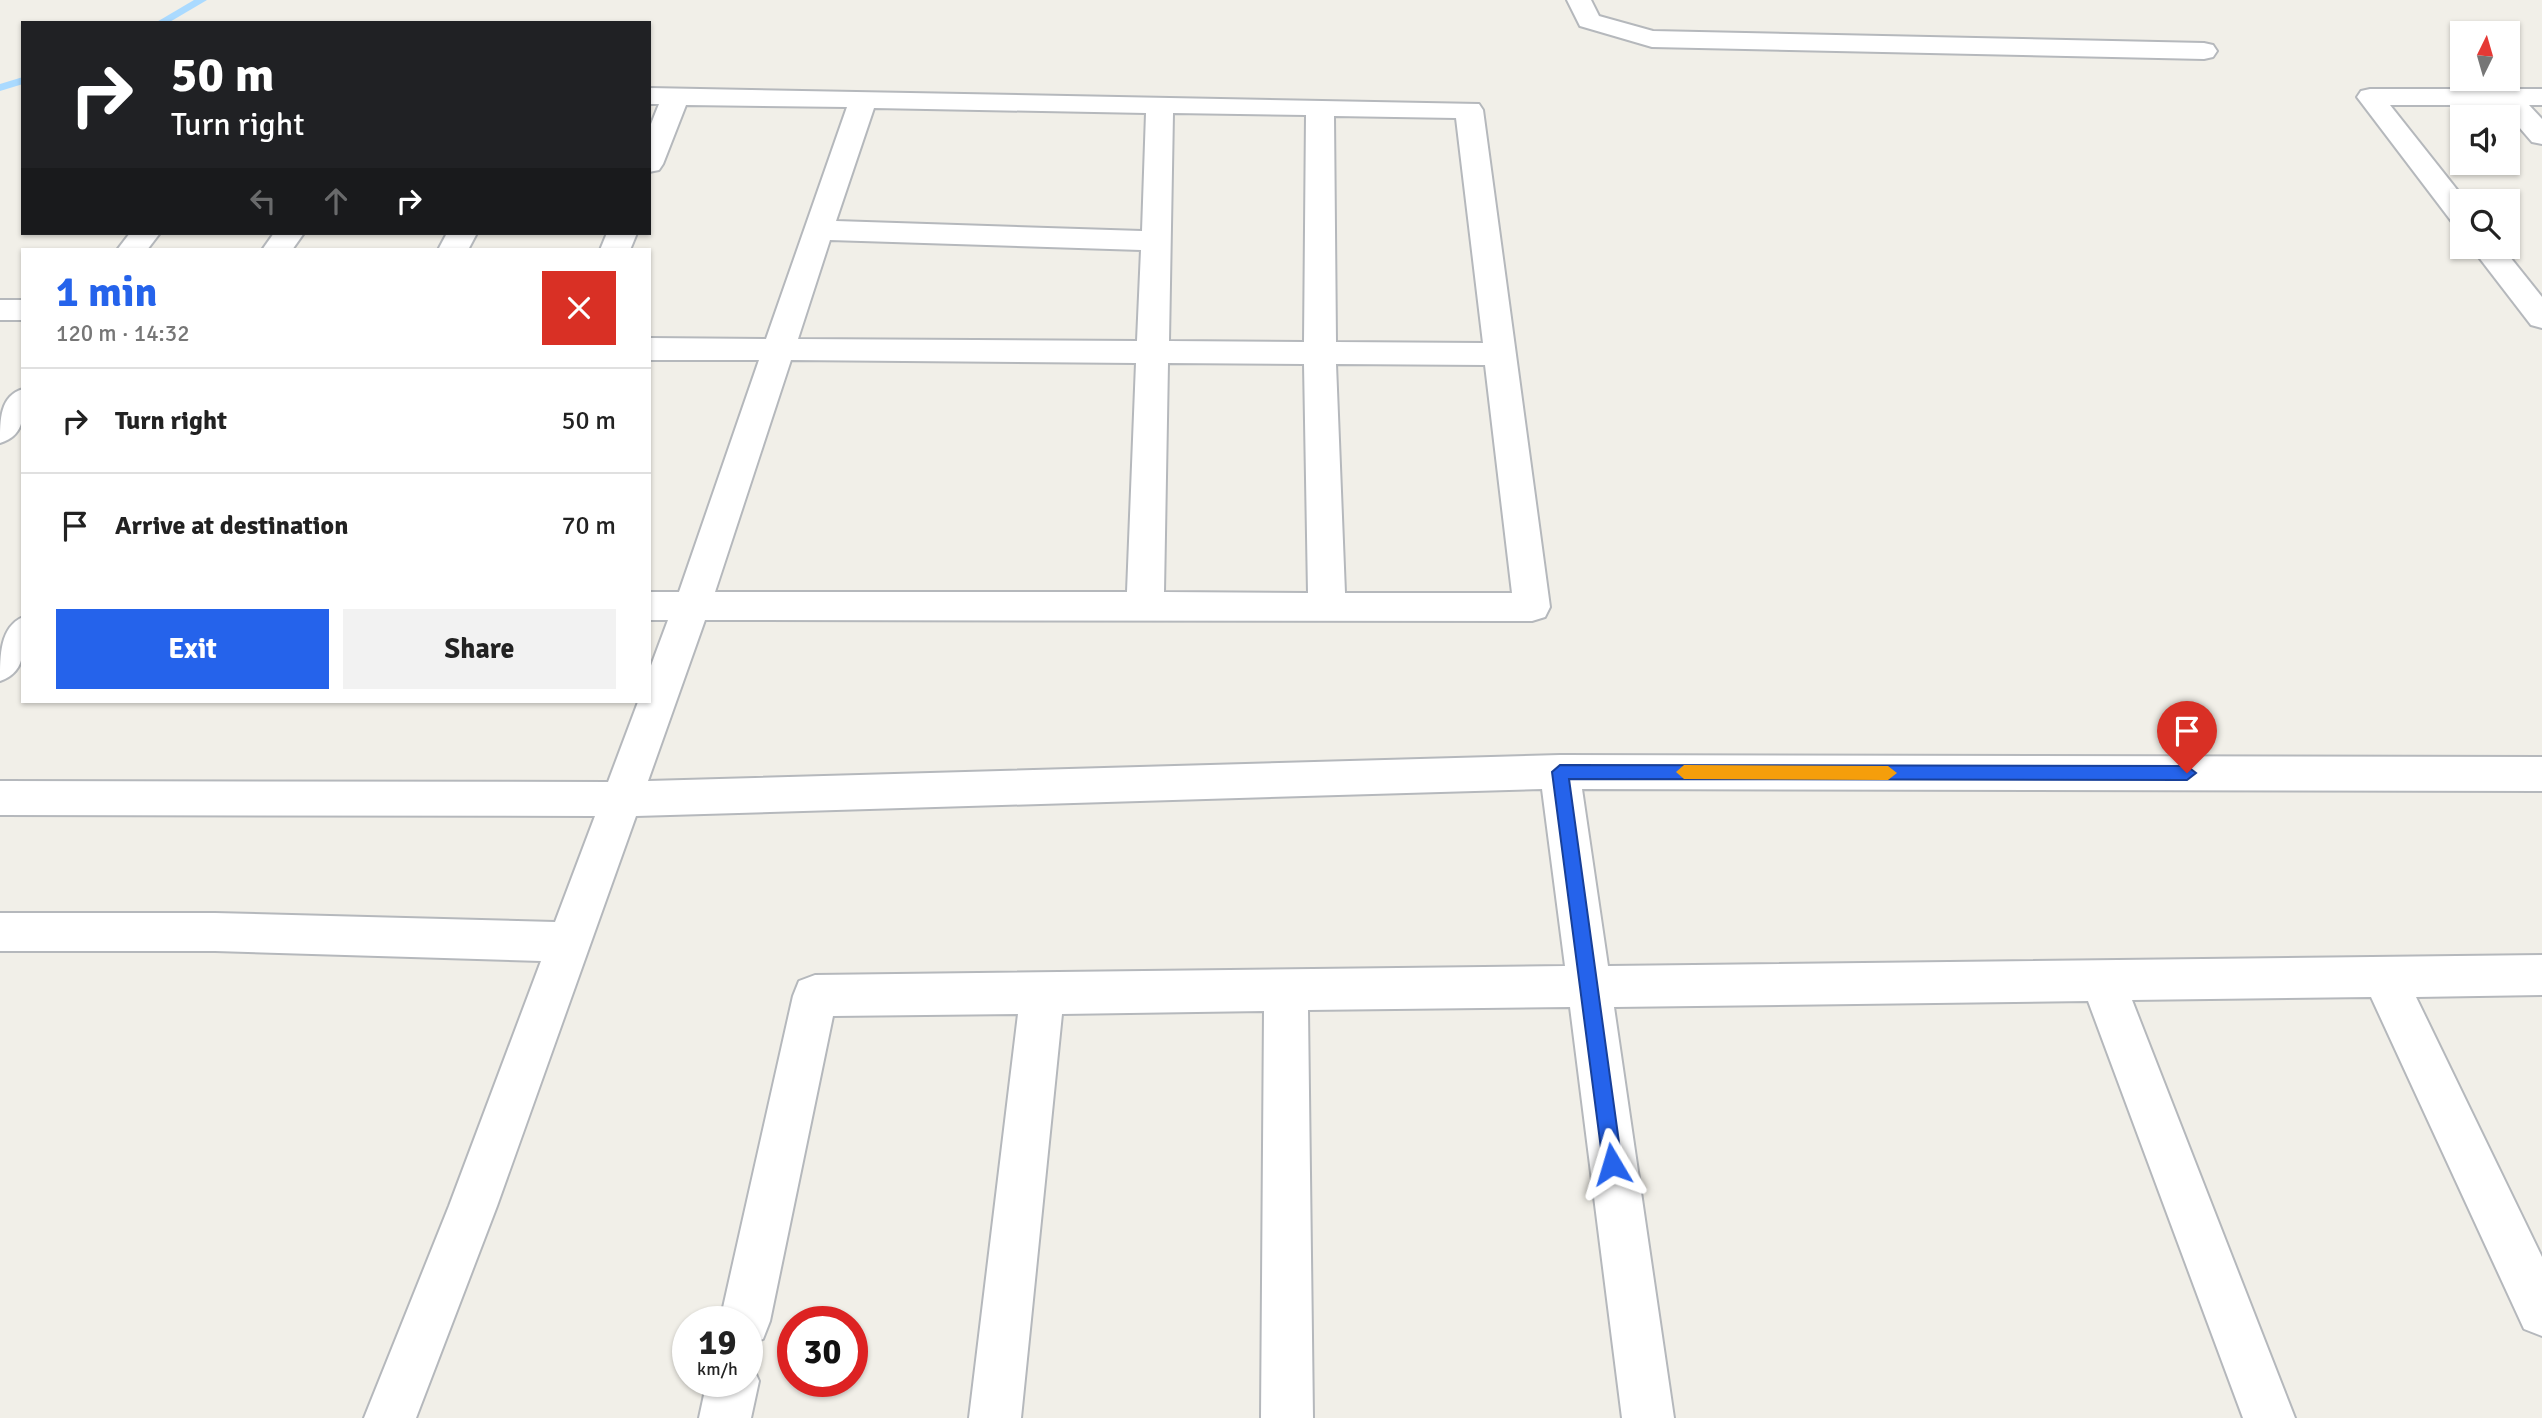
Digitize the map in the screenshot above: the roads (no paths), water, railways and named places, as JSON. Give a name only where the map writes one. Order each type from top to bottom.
[{"type":"street","points":[[1579,0],[1589,21],[1652,39],[2204,51]]},
{"type":"street","points":[[651,154],[662,96],[1469,110],[1532,607],[651,606]]},
{"type":"street","points":[[2450,200],[2370,97],[2542,97]]},
{"type":"street","points":[[2507,97],[2542,136]]},
{"type":"street","points":[[390,1418],[473,1206],[692,606],[776,349],[863,99]]},
{"type":"street","points":[[1145,606],[1160,104]]},
{"type":"street","points":[[1320,107],[1320,353],[1328,607]]},
{"type":"street","points":[[818,230],[1156,241]]},
{"type":"street","points":[[2495,259],[2542,318]]},
{"type":"street","points":[[0,310],[21,310]]},
{"type":"street","points":[[651,349],[1500,354]]},
{"type":"street","points":[[0,431],[21,403]]},
{"type":"street","points":[[0,666],[21,635]]},
{"type":"street","points":[[1560,772],[1648,1418]]},
{"type":"street","points":[[0,798],[622,799],[1560,772],[2542,774]]},
{"type":"street","points":[[0,932],[215,932],[570,942]]},
{"type":"street","points":[[748,1306],[815,996],[2542,975]]},
{"type":"street","points":[[2384,977],[2542,1311]]},
{"type":"street","points":[[2102,980],[2269,1418]]},
{"type":"street","points":[[1286,991],[1287,1418]]},
{"type":"street","points":[[995,1418],[1042,993]]},
{"type":"street","points":[[724,1418],[729,1397]]},
{"type":"waterway","points":[[164,21],[202,0]]},
{"type":"waterway","points":[[0,88],[21,81]]}]
